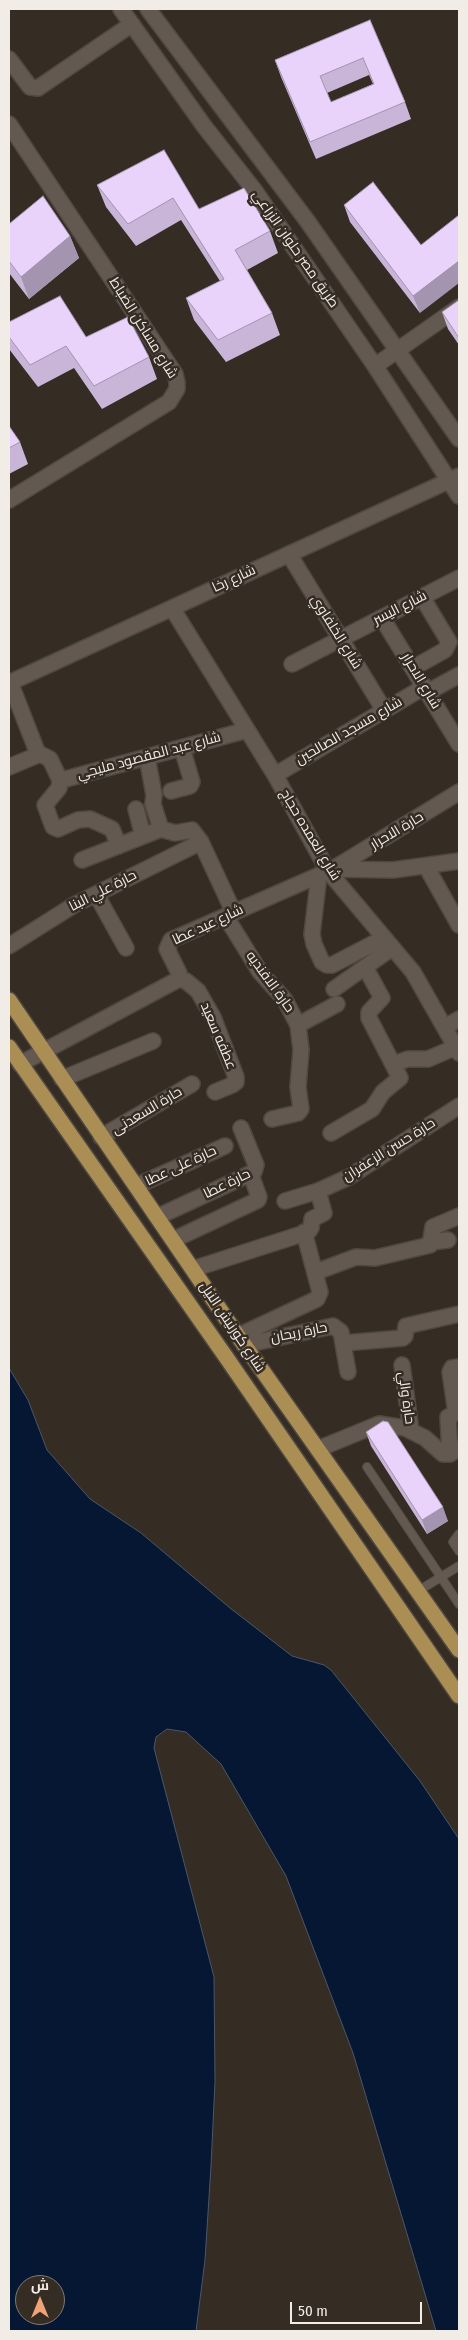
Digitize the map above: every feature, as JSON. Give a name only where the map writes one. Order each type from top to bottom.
[{"type":"highway","name":"شارع كورنيش النيل","points":[[9,1000],[101,1138],[459,1650]]},
{"type":"highway","name":"شارع كورنيش النيل","points":[[9,1048],[232,1365],[459,1696]]},
{"type":"street","name":"طريق مصر حلوان الزراعي","points":[[121,9],[204,126],[255,191],[454,478],[459,496]]},
{"type":"street","name":"طريق مصر حلوان الزراعي","points":[[148,9],[308,222],[399,350],[459,439]]},
{"type":"street","points":[[9,59],[30,87],[38,88],[132,24]]},
{"type":"street","name":"شارع مساكن الضباط","points":[[9,124],[175,374],[177,382],[177,389],[169,402],[9,500]]},
{"type":"street","points":[[375,366],[459,308]]},
{"type":"street","name":"شارع رخا","points":[[10,683],[454,478]]},
{"type":"street","name":"شارع الخلفاوي","points":[[288,554],[384,710]]},
{"type":"street","name":"شارع اليسر","points":[[292,664],[459,578]]},
{"type":"street","points":[[413,668],[445,650],[449,642],[422,597]]},
{"type":"street","name":"شارع العمده حجاج","points":[[172,608],[275,775],[327,871],[413,972],[458,1050]]},
{"type":"street","name":"شارع الاحرار","points":[[382,618],[459,744]]},
{"type":"street","name":"شارع مسجد الصالحين","points":[[275,775],[384,710],[459,675]]},
{"type":"street","points":[[9,767],[38,754],[10,683]]},
{"type":"street","name":"شارع عبد المقصود مليجي","points":[[38,754],[43,754],[50,759],[60,780],[247,730]]},
{"type":"street","points":[[171,791],[191,784],[182,748]]},
{"type":"street","points":[[147,757],[154,796],[153,804],[160,829]]},
{"type":"street","points":[[60,780],[60,786],[38,811],[56,829],[82,819],[90,819],[112,829],[119,846]]},
{"type":"street","name":"حارة الاحرار","points":[[327,871],[459,792]]},
{"type":"street","points":[[136,809],[143,836]]},
{"type":"street","points":[[82,860],[160,829],[197,836]]},
{"type":"street","name":"حارة علي البنا","points":[[9,946],[58,915],[197,836]]},
{"type":"street","name":"حارة الافنديه","points":[[197,836],[230,915],[266,969],[298,1025],[301,1050],[298,1078],[301,1111],[272,1119]]},
{"type":"street","name":"شارع عيد عطا","points":[[179,979],[179,973],[167,949],[168,943],[327,871],[393,870],[459,861]]},
{"type":"street","points":[[426,866],[459,925]]},
{"type":"street","points":[[327,871],[312,934],[322,962],[326,965],[332,964],[388,943]]},
{"type":"street","points":[[96,894],[126,948]]},
{"type":"street","points":[[298,1025],[335,996],[388,943]]},
{"type":"street","points":[[331,1133],[372,1109],[383,1092],[399,1080],[399,1076],[370,1018],[370,1012],[382,998],[365,967]]},
{"type":"street","points":[[20,1064],[179,979]]},
{"type":"street","name":"عطفه سعيد","points":[[179,979],[186,981],[198,991],[213,1017],[236,1077],[236,1082],[232,1085],[215,1092]]},
{"type":"street","points":[[445,1027],[459,1019]]},
{"type":"street","points":[[62,1079],[153,1041]]},
{"type":"street","points":[[393,1064],[408,1059],[428,1059],[458,1050]]},
{"type":"street","name":"حارة السعدنى","points":[[101,1138],[192,1084]]},
{"type":"street","name":"حارة حسن الزعفران","points":[[285,1201],[318,1191],[349,1177],[459,1106]]},
{"type":"street","name":"حارة عطا","points":[[157,1217],[251,1175],[256,1169],[256,1165],[241,1128]]},
{"type":"street","name":"حارة على عطا","points":[[136,1186],[225,1146]]},
{"type":"street","points":[[173,1240],[258,1200],[259,1197],[251,1175]]},
{"type":"street","points":[[193,1269],[310,1230],[312,1219],[324,1213],[318,1191]]},
{"type":"street","points":[[432,1242],[431,1232],[433,1227],[459,1216]]},
{"type":"street","points":[[241,1340],[314,1302],[320,1292],[304,1232]]},
{"type":"street","points":[[316,1272],[356,1257],[375,1258],[430,1246],[432,1242],[448,1240]]},
{"type":"street","name":"حارة ريحان","points":[[344,1343],[403,1338],[406,1336],[406,1326],[459,1314]]},
{"type":"street","name":"حارة ريحان","points":[[241,1340],[333,1326],[342,1332],[348,1372]]},
{"type":"street","name":"حارة والي","points":[[402,1365],[411,1431]]},
{"type":"street","points":[[318,1449],[379,1424],[411,1431],[425,1438],[443,1454],[455,1451],[448,1417],[456,1413],[450,1372],[452,1368],[459,1367]]},
{"type":"lane","points":[[367,1467],[459,1604]]},
{"type":"lane","points":[[459,1534],[453,1542],[459,1551]]},
{"type":"lane","points":[[418,1591],[459,1566]]},
{"type":"water","points":[[9,1368],[28,1400],[47,1450],[90,1499],[141,1533],[230,1608],[292,1656],[324,1665],[331,1670],[420,1781],[459,1839],[459,2331],[436,2331],[353,2053],[286,1876],[221,1764],[186,1732],[167,1729],[156,1737],[154,1748],[214,1977],[215,2082],[211,2166],[205,2260],[196,2331],[9,2331]]},
{"type":"building","points":[[370,20],[405,102],[310,142],[275,60]],"holes":[[[363,58],[374,84],[331,102],[320,76]]]},
{"type":"building","points":[[164,150],[199,209],[244,188],[270,231],[235,250],[272,313],[218,340],[186,298],[224,279],[173,198],[128,224],[97,185]]},
{"type":"building","points":[[373,182],[421,245],[459,215],[459,261],[413,296],[344,205]]},
{"type":"building","points":[[43,196],[70,236],[21,277],[9,261],[9,224]]},
{"type":"building","points":[[60,296],[86,337],[128,317],[149,357],[94,386],[66,346],[30,365],[9,337],[9,322]]},
{"type":"building","points":[[459,300],[459,338],[442,312]]},
{"type":"building","points":[[9,426],[20,442],[9,448]]},
{"type":"building","points":[[383,1421],[388,1422],[443,1507],[422,1520],[366,1432]]}]
